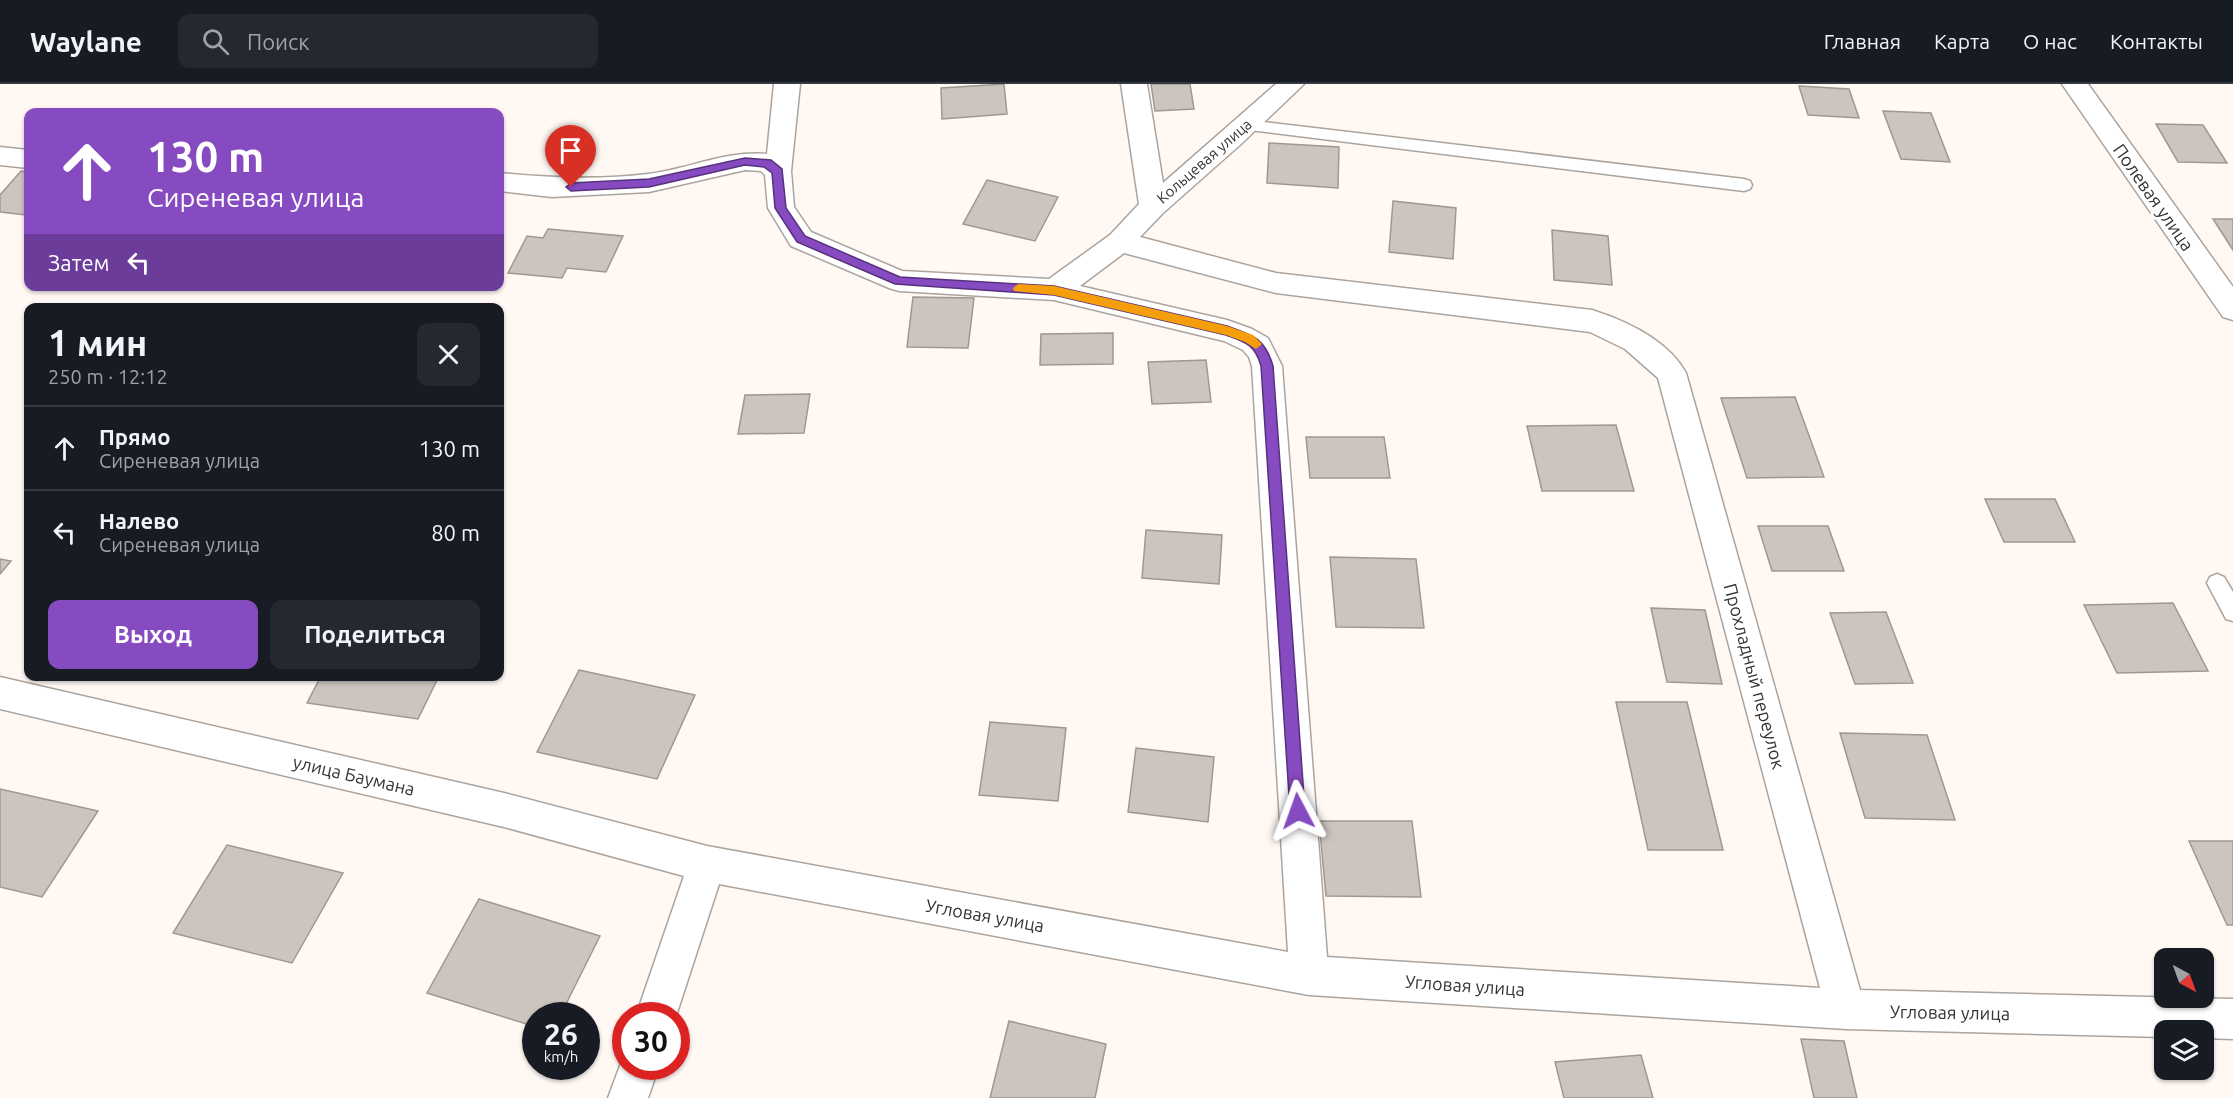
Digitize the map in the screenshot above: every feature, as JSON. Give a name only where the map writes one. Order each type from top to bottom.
[{"type":"street","points":[[787,84],[778,171],[781,208],[801,239],[899,281],[1054,290],[1227,331],[1249,338],[1262,350],[1268,378],[1310,975]]},
{"type":"street","name":"Кольцевая улица","points":[[1134,84],[1153,206]]},
{"type":"street","name":"Кольцевая улица","points":[[1153,206],[1291,84]]},
{"type":"street","name":"Полевая улица","points":[[2075,84],[2233,309]]},
{"type":"street","points":[[0,156],[24,159]]},
{"type":"street","points":[[504,182],[552,188],[649,183],[745,161],[767,163],[778,171]]},
{"type":"street","points":[[1054,290],[1120,242],[1153,206]]},
{"type":"street","name":"Прохладный переулок","points":[[1120,242],[1276,283],[1592,321],[1622,331],[1649,350],[1671,372],[1846,1009]]},
{"type":"street","name":"улица Баумана","points":[[0,693],[504,810],[707,864]]},
{"type":"street","points":[[661,1002],[707,864]]},
{"type":"street","name":"Угловая улица","points":[[707,864],[1310,975],[1846,1009],[2233,1019]]},
{"type":"street","points":[[628,1098],[634,1080]]},
{"type":"lane","points":[[1247,125],[1744,185]]},
{"type":"lane","points":[[2217,583],[2233,612]]},
{"type":"building","points":[[1004,84],[1007,114],[942,119],[941,88]]},
{"type":"building","points":[[1151,84],[1190,84],[1194,109],[1155,111]]},
{"type":"building","points":[[1799,86],[1849,89],[1859,118],[1808,115]]},
{"type":"building","points":[[1883,111],[1931,113],[1950,162],[1901,159]]},
{"type":"building","points":[[2156,124],[2203,125],[2227,163],[2178,162]]},
{"type":"building","points":[[1269,143],[1339,147],[1338,188],[1267,183]]},
{"type":"building","points":[[21,171],[24,171],[24,215],[0,212],[0,195]]},
{"type":"building","points":[[987,180],[1058,197],[1035,241],[963,224]]},
{"type":"building","points":[[1393,201],[1456,208],[1453,259],[1389,252]]},
{"type":"building","points":[[2213,219],[2233,219],[2233,250]]},
{"type":"building","points":[[548,229],[623,236],[606,272],[567,268],[562,278],[508,273],[527,236],[543,238]]},
{"type":"building","points":[[1552,230],[1608,236],[1612,285],[1554,280]]},
{"type":"building","points":[[913,297],[974,298],[968,348],[907,347]]},
{"type":"building","points":[[1113,333],[1113,364],[1040,365],[1041,334]]},
{"type":"building","points":[[1206,360],[1211,402],[1152,404],[1148,362]]},
{"type":"building","points":[[810,394],[804,433],[738,434],[745,395]]},
{"type":"building","points":[[1795,397],[1824,477],[1747,478],[1721,398]]},
{"type":"building","points":[[1616,425],[1634,491],[1542,491],[1527,426]]},
{"type":"building","points":[[1306,437],[1384,437],[1390,478],[1310,478]]},
{"type":"building","points":[[1985,499],[2055,499],[2075,542],[2004,542]]},
{"type":"building","points":[[1758,526],[1828,526],[1844,571],[1772,571]]},
{"type":"building","points":[[1146,530],[1222,535],[1219,584],[1142,578]]},
{"type":"building","points":[[1330,557],[1416,559],[1424,628],[1336,627]]},
{"type":"building","points":[[0,559],[11,561],[0,574]]},
{"type":"building","points":[[2173,603],[2208,671],[2117,673],[2084,605]]},
{"type":"building","points":[[1651,608],[1705,610],[1722,684],[1667,682]]},
{"type":"building","points":[[1886,612],[1913,683],[1855,684],[1830,613]]},
{"type":"building","points":[[579,670],[695,695],[657,779],[537,752]]},
{"type":"building","points":[[318,681],[437,681],[418,719],[307,703]]},
{"type":"building","points":[[1616,702],[1687,702],[1723,850],[1648,850]]},
{"type":"building","points":[[990,722],[1066,728],[1058,801],[979,795]]},
{"type":"building","points":[[1840,733],[1927,735],[1955,820],[1865,818]]},
{"type":"building","points":[[1136,748],[1214,757],[1208,822],[1128,812]]},
{"type":"building","points":[[0,789],[98,811],[42,897],[0,887]]},
{"type":"building","points":[[1319,821],[1412,821],[1421,897],[1326,896]]},
{"type":"building","points":[[2189,841],[2233,841],[2233,925],[2227,925]]},
{"type":"building","points":[[227,845],[343,873],[292,963],[173,933]]},
{"type":"building","points":[[479,899],[600,936],[567,1002],[522,1002],[522,1023],[427,993]]},
{"type":"building","points":[[1009,1021],[1106,1044],[1095,1098],[990,1098]]},
{"type":"building","points":[[1801,1039],[1844,1041],[1857,1098],[1814,1098]]},
{"type":"building","points":[[1641,1055],[1653,1098],[1564,1098],[1555,1062]]},
{"type":"slow traffic","points":[[1018,288],[1054,290],[1227,331],[1249,338],[1256,344]]},
{"type":"route","points":[[571,187],[649,183],[745,161],[767,163],[778,171],[781,208],[801,239],[899,281],[1054,290],[1249,338],[1262,350],[1267,366],[1298,811]]}]
